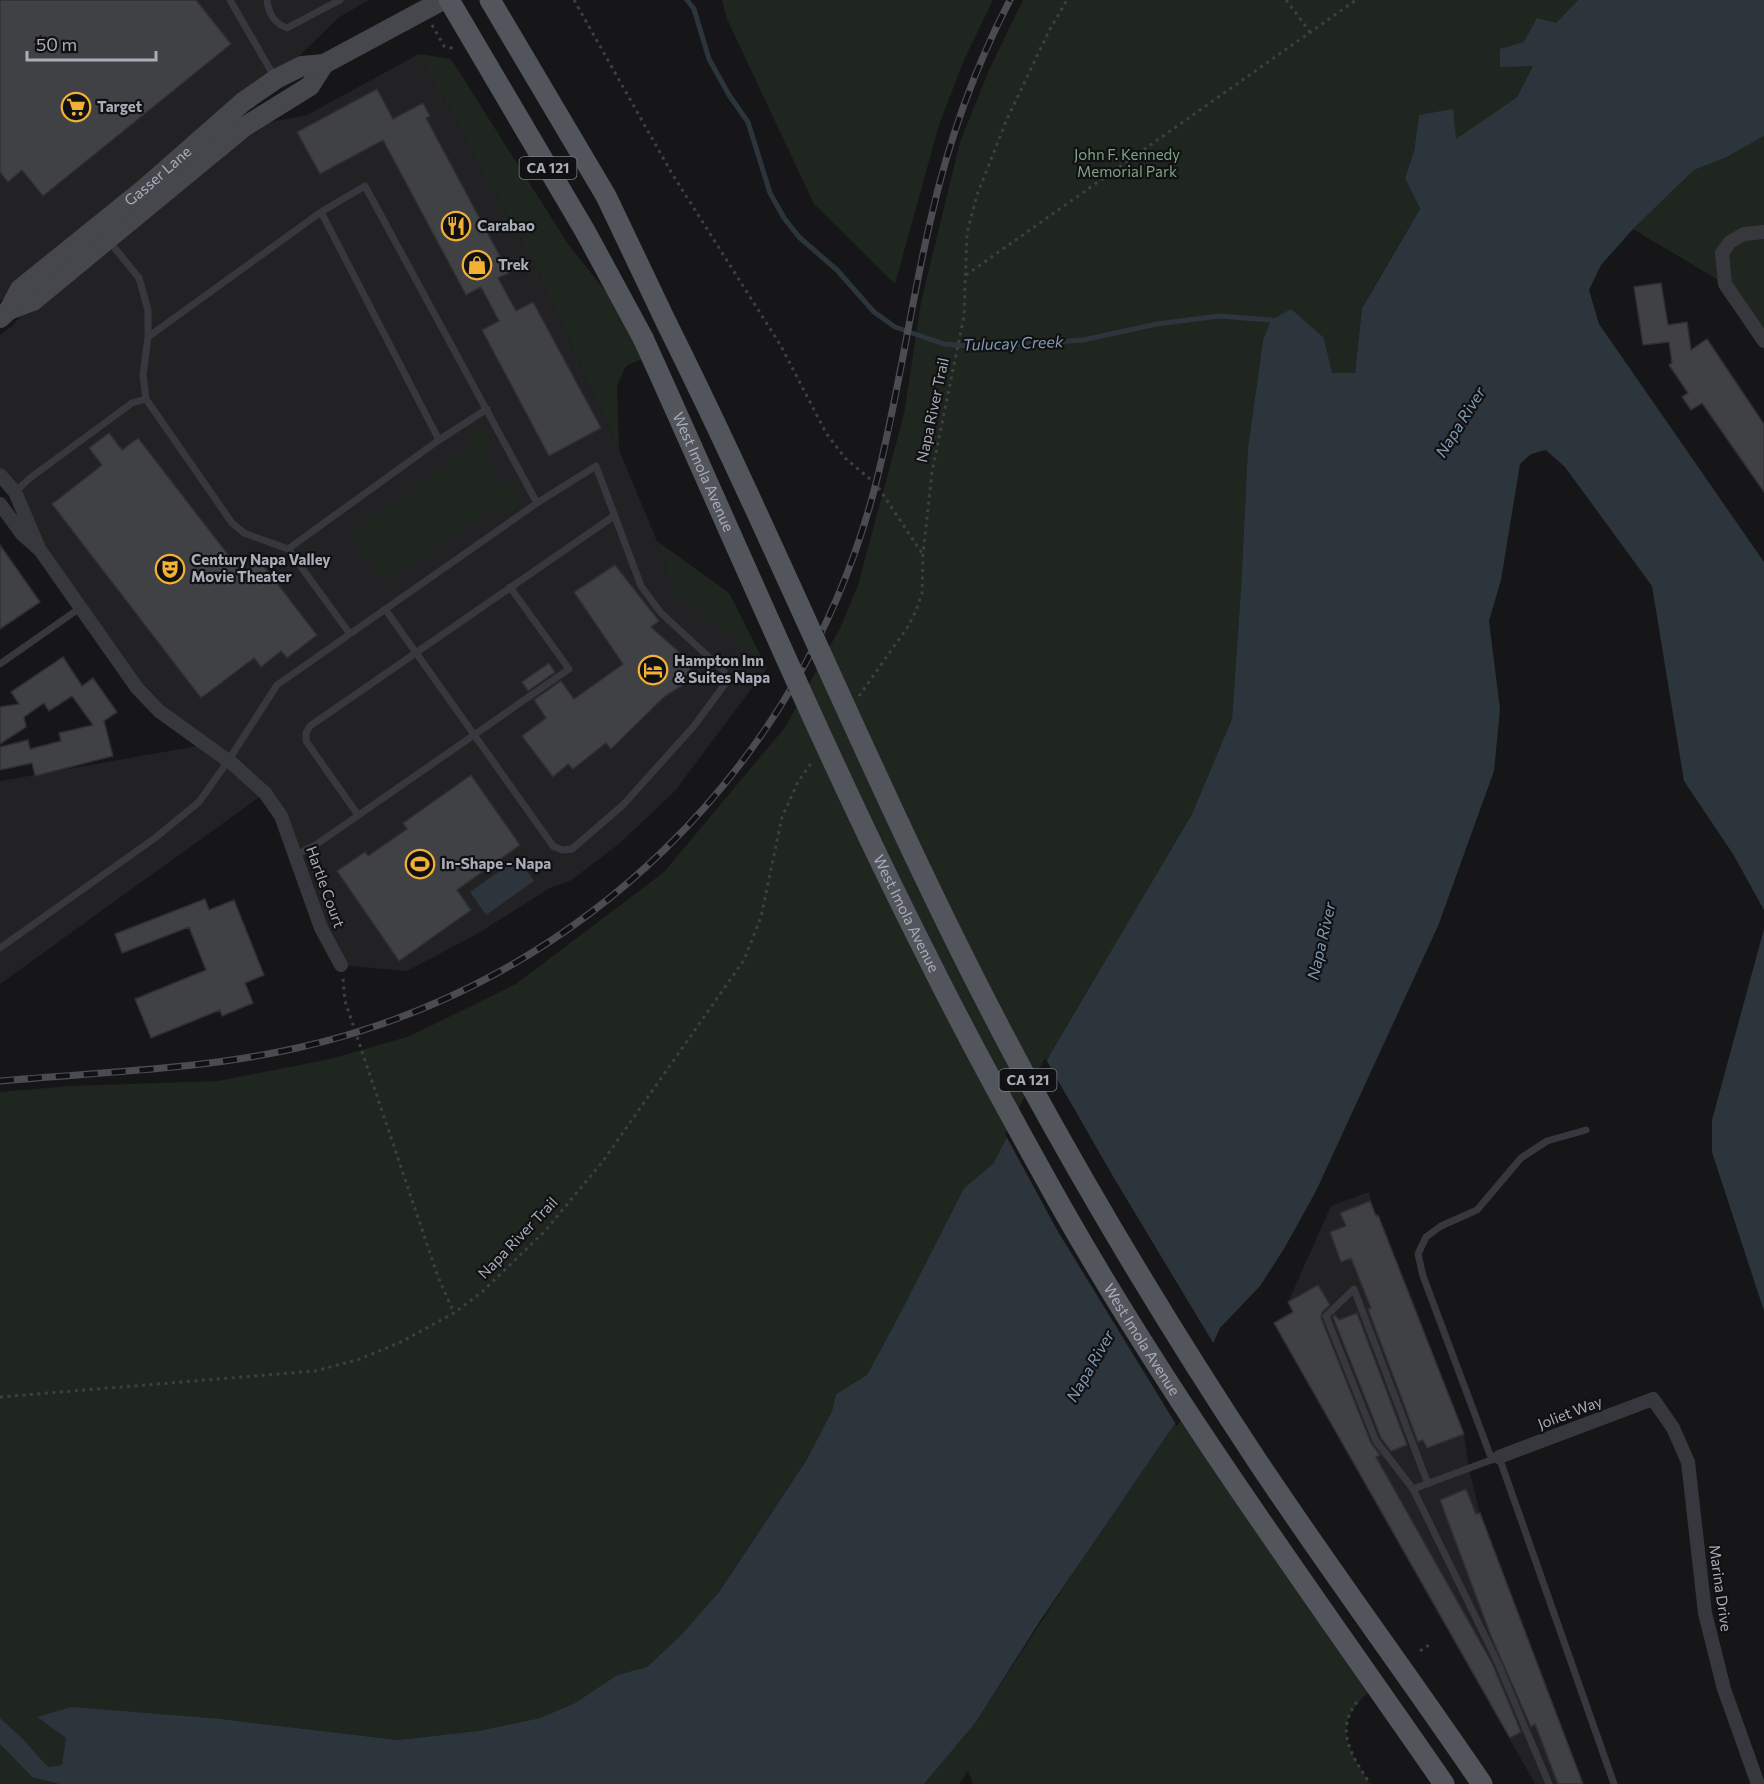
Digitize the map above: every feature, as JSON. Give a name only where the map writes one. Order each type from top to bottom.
[{"type":"main road","name":"West Imola Avenue","points":[[449,0],[585,231],[643,338],[856,811],[927,957],[997,1091],[1144,1345],[1230,1478],[1444,1784]]},
{"type":"main road","name":"West Imola Avenue","points":[[490,0],[606,196],[719,429],[876,776],[956,943],[1092,1196],[1172,1328],[1257,1460],[1482,1784]]},
{"type":"street","name":"Gasser Lane","points":[[4,314],[20,289],[144,189],[243,102],[276,79],[302,66],[324,64],[443,0]]},
{"type":"street","name":"Gasser Lane","points":[[4,314],[33,301],[244,128],[310,86],[324,64]]},
{"type":"street","points":[[1764,232],[1744,234],[1730,242],[1722,253],[1725,284],[1764,341]]},
{"type":"street","name":"Hartle Court","points":[[0,475],[15,492],[40,550],[136,688],[159,711],[250,777],[265,792],[281,816],[321,928],[341,965]]},
{"type":"street","name":"Hartle Court","points":[[0,504],[22,534],[40,550]]},
{"type":"street","name":"Joliet Way","points":[[1496,1459],[1653,1399]]},
{"type":"street","name":"Marina Drive","points":[[1653,1399],[1673,1428],[1688,1462],[1705,1613],[1724,1689],[1758,1784]]},
{"type":"lane","points":[[230,0],[276,79]]},
{"type":"lane","points":[[267,0],[270,12],[276,21],[287,28],[340,0]]},
{"type":"lane","points":[[148,337],[321,212],[365,186],[537,503]]},
{"type":"lane","points":[[321,212],[439,440]]},
{"type":"lane","points":[[108,238],[139,278],[148,310],[148,337],[143,375],[146,399],[232,523],[244,532],[288,549],[350,634]]},
{"type":"lane","points":[[15,492],[30,478],[132,404],[146,399]]},
{"type":"lane","points":[[288,549],[439,440],[487,409]]},
{"type":"lane","points":[[0,948],[155,838],[199,802],[277,685],[385,609],[537,503],[596,466],[641,586],[662,613],[724,671],[725,684],[694,726],[623,805],[572,849],[562,850],[553,846],[385,609]]},
{"type":"lane","points":[[358,815],[306,741],[306,734],[310,726],[614,516]]},
{"type":"lane","points":[[296,855],[317,844],[569,669],[510,587]]},
{"type":"lane","points":[[0,664],[80,608]]},
{"type":"lane","points":[[1586,1130],[1547,1141],[1521,1158],[1477,1210],[1441,1226],[1426,1237],[1418,1254],[1424,1276],[1496,1459],[1614,1784]]},
{"type":"lane","points":[[1428,1484],[1354,1289],[1326,1316],[1376,1441],[1413,1489],[1497,1661],[1549,1784]]},
{"type":"lane","points":[[1413,1489],[1496,1459]]},
{"type":"path","points":[[573,0],[671,172],[781,346],[826,433],[844,458],[876,484],[923,555]]},
{"type":"path","name":"Napa River Trail","points":[[867,685],[907,628],[922,593],[923,555],[932,472],[964,316],[967,233],[977,195],[1007,119],[1048,32],[1067,0]]},
{"type":"path","points":[[1287,0],[1310,33]]},
{"type":"path","points":[[966,275],[1356,0]]},
{"type":"path","name":"Napa River Trail","points":[[0,1397],[315,1371],[360,1359],[401,1342],[454,1313],[482,1292],[545,1231],[603,1161],[744,960],[761,917],[782,817],[798,782],[810,766]]},
{"type":"path","points":[[341,965],[345,1001],[438,1277],[454,1313]]},
{"type":"path","points":[[1420,1651],[1428,1646]]},
{"type":"path","points":[[1357,1702],[1350,1711],[1346,1728],[1347,1743],[1370,1784]]},
{"type":"shaded area","points":[[0,0],[369,0],[338,18],[276,79],[144,189],[0,301]]},
{"type":"shaded area","points":[[419,54],[536,267],[619,450],[657,541],[673,589],[767,668],[675,791],[619,844],[570,881],[550,888],[477,934],[407,971],[341,965],[265,793],[0,984],[0,781],[203,745],[159,711],[40,550],[0,475],[0,335],[13,325],[33,301],[244,127],[307,115]]},
{"type":"shaded area","points":[[1369,1192],[1376,1216],[1464,1434],[1469,1469],[1480,1513],[1583,1784],[1535,1784],[1274,1323],[1293,1312],[1288,1302],[1331,1206]]},
{"type":"green space","points":[[722,0],[993,0],[964,60],[939,125],[895,284],[814,204],[727,19]]},
{"type":"green space","name":"John F. Kennedy Memorial Park","points":[[1023,0],[1578,0],[1556,23],[1517,97],[1456,139],[1419,115],[1414,151],[1405,178],[1420,209],[1362,307],[1355,373],[1332,373],[1324,338],[1271,320],[1263,340],[1248,448],[1232,720],[1192,814],[1052,1051],[993,1164],[964,1188],[867,1375],[836,1394],[832,1411],[806,1461],[719,1592],[681,1635],[647,1667],[617,1675],[575,1703],[540,1718],[478,1731],[398,1740],[221,1719],[38,1717],[67,1738],[62,1765],[48,1767],[0,1718],[0,1092],[70,1086],[218,1081],[330,1059],[410,1036],[516,984],[664,872],[786,726],[841,626],[858,585],[904,414],[921,302],[960,142],[989,70]]},
{"type":"green space","points":[[419,54],[451,59],[568,244],[643,338],[651,355],[626,366],[617,386],[619,450],[536,267]]},
{"type":"green space","points":[[1764,136],[1764,341],[1725,284],[1633,229],[1694,170],[1725,158]]},
{"type":"green space","points":[[478,427],[486,430],[493,443],[481,450],[501,486],[512,480],[521,498],[521,506],[505,514],[498,505],[388,582],[384,576],[380,579],[349,534],[473,446],[466,435]]},
{"type":"green space","points":[[657,541],[729,593],[767,668],[673,590]]},
{"type":"green space","points":[[1183,1404],[1369,1692],[1350,1715],[1347,1736],[1355,1759],[1370,1784],[973,1784],[968,1771],[959,1784],[924,1784],[976,1722]]},
{"type":"green space","points":[[0,1744],[32,1777],[59,1784],[0,1784]]},
{"type":"water","name":"Napa River","points":[[1578,0],[1764,0],[1764,136],[1725,158],[1694,170],[1633,229],[1601,265],[1589,290],[1599,324],[1764,562],[1764,910],[1733,854],[1684,781],[1652,586],[1565,467],[1546,450],[1531,454],[1520,464],[1501,580],[1489,621],[1500,709],[1494,771],[1438,926],[1316,1191],[1285,1247],[1260,1286],[1220,1328],[1182,1413],[1040,1621],[976,1722],[924,1784],[59,1784],[32,1777],[0,1744],[0,1718],[48,1767],[62,1765],[66,1738],[37,1717],[72,1707],[221,1719],[398,1740],[478,1731],[540,1718],[575,1703],[617,1675],[647,1667],[681,1635],[719,1592],[806,1461],[832,1411],[836,1394],[867,1375],[964,1188],[993,1164],[1052,1051],[1192,814],[1232,719],[1248,448],[1263,340],[1271,320],[1291,309],[1324,338],[1332,373],[1355,373],[1362,308],[1420,209],[1405,178],[1414,151],[1419,115],[1453,109],[1456,139],[1517,97],[1533,66],[1500,67],[1500,49],[1524,42],[1537,18],[1556,23]]},
{"type":"water","points":[[518,858],[534,881],[486,915],[470,892]]},
{"type":"water","points":[[1764,929],[1764,1311],[1712,1152],[1712,1120]]},
{"type":"pier","points":[[1045,1058],[1215,1346],[1185,1414],[1177,1426],[1057,1230],[1005,1134]]},
{"type":"building","name":"Target","points":[[0,0],[196,0],[231,44],[43,196],[22,170],[8,182],[0,172]]},
{"type":"building","points":[[377,89],[393,119],[423,103],[430,116],[426,118],[509,273],[498,278],[516,311],[533,302],[601,428],[549,456],[482,330],[499,321],[481,287],[466,295],[383,140],[320,174],[297,132]]},
{"type":"building","points":[[1661,283],[1668,325],[1687,322],[1691,350],[1707,339],[1764,424],[1764,492],[1702,403],[1691,410],[1682,397],[1688,393],[1669,365],[1672,363],[1669,342],[1643,345],[1634,287]]},
{"type":"building","name":"Century Napa Valley Movie Theater","points":[[109,433],[122,450],[138,438],[243,574],[260,561],[317,635],[287,658],[281,651],[261,667],[254,658],[201,698],[52,504],[102,465],[89,448]]},
{"type":"building","points":[[0,545],[40,602],[0,629]]},
{"type":"building","name":"Hampton Inn & Suites Napa","points":[[615,565],[659,621],[651,627],[679,652],[696,677],[665,696],[611,749],[606,743],[573,769],[568,764],[553,777],[522,736],[546,718],[534,700],[561,681],[574,699],[623,664],[574,592]]},
{"type":"building","points":[[63,657],[82,686],[93,678],[117,712],[104,721],[113,756],[35,776],[32,763],[0,770],[0,747],[28,740],[30,749],[61,741],[59,733],[93,725],[72,696],[49,711],[44,703],[24,717],[26,727],[0,744],[0,707],[19,704],[11,692]]},
{"type":"building","points":[[549,663],[555,672],[528,691],[522,682]]},
{"type":"building","name":"In-Shape - Napa","points":[[471,775],[520,845],[457,890],[471,910],[399,961],[337,871],[365,852],[368,856],[407,829],[403,823]]},
{"type":"building","points":[[205,899],[209,910],[234,900],[264,975],[245,983],[253,1003],[222,1016],[220,1010],[151,1038],[135,999],[206,970],[189,927],[122,953],[115,934]]},
{"type":"building","points":[[1370,1201],[1376,1216],[1378,1215],[1464,1434],[1427,1448],[1423,1440],[1418,1442],[1351,1258],[1341,1262],[1330,1232],[1346,1226],[1340,1213]]},
{"type":"building","points":[[1318,1285],[1330,1305],[1322,1312],[1321,1318],[1371,1443],[1380,1455],[1376,1457],[1492,1663],[1521,1732],[1510,1738],[1274,1323],[1293,1312],[1288,1302]]},
{"type":"building","points":[[1357,1313],[1407,1445],[1391,1451],[1381,1438],[1333,1317],[1335,1315],[1339,1320]]},
{"type":"building","points":[[1466,1489],[1476,1514],[1480,1513],[1583,1784],[1558,1784],[1535,1724],[1531,1727],[1491,1636],[1440,1500]]},
{"type":"waterway","name":"Tulucay Creek","points":[[687,0],[694,9],[709,59],[729,95],[748,122],[770,193],[784,218],[799,237],[837,270],[874,312],[895,327],[944,344],[980,347],[1083,340],[1157,324],[1219,316],[1271,320],[1274,325]]},
{"type":"railway","points":[[0,1081],[224,1061],[297,1048],[400,1017],[497,973],[585,917],[665,849],[735,771],[794,684],[841,589],[875,487],[945,162],[963,107],[1010,0]]},
{"type":"place","name":"Target","points":[[76,107]]},
{"type":"place","name":"Carabao","points":[[456,226]]},
{"type":"place","name":"Trek","points":[[477,265]]},
{"type":"place","name":"Century Napa Valley Movie Theater","points":[[170,569]]},
{"type":"place","name":"Hampton Inn & Suites Napa","points":[[653,670]]},
{"type":"place","name":"In-Shape - Napa","points":[[420,864]]}]
